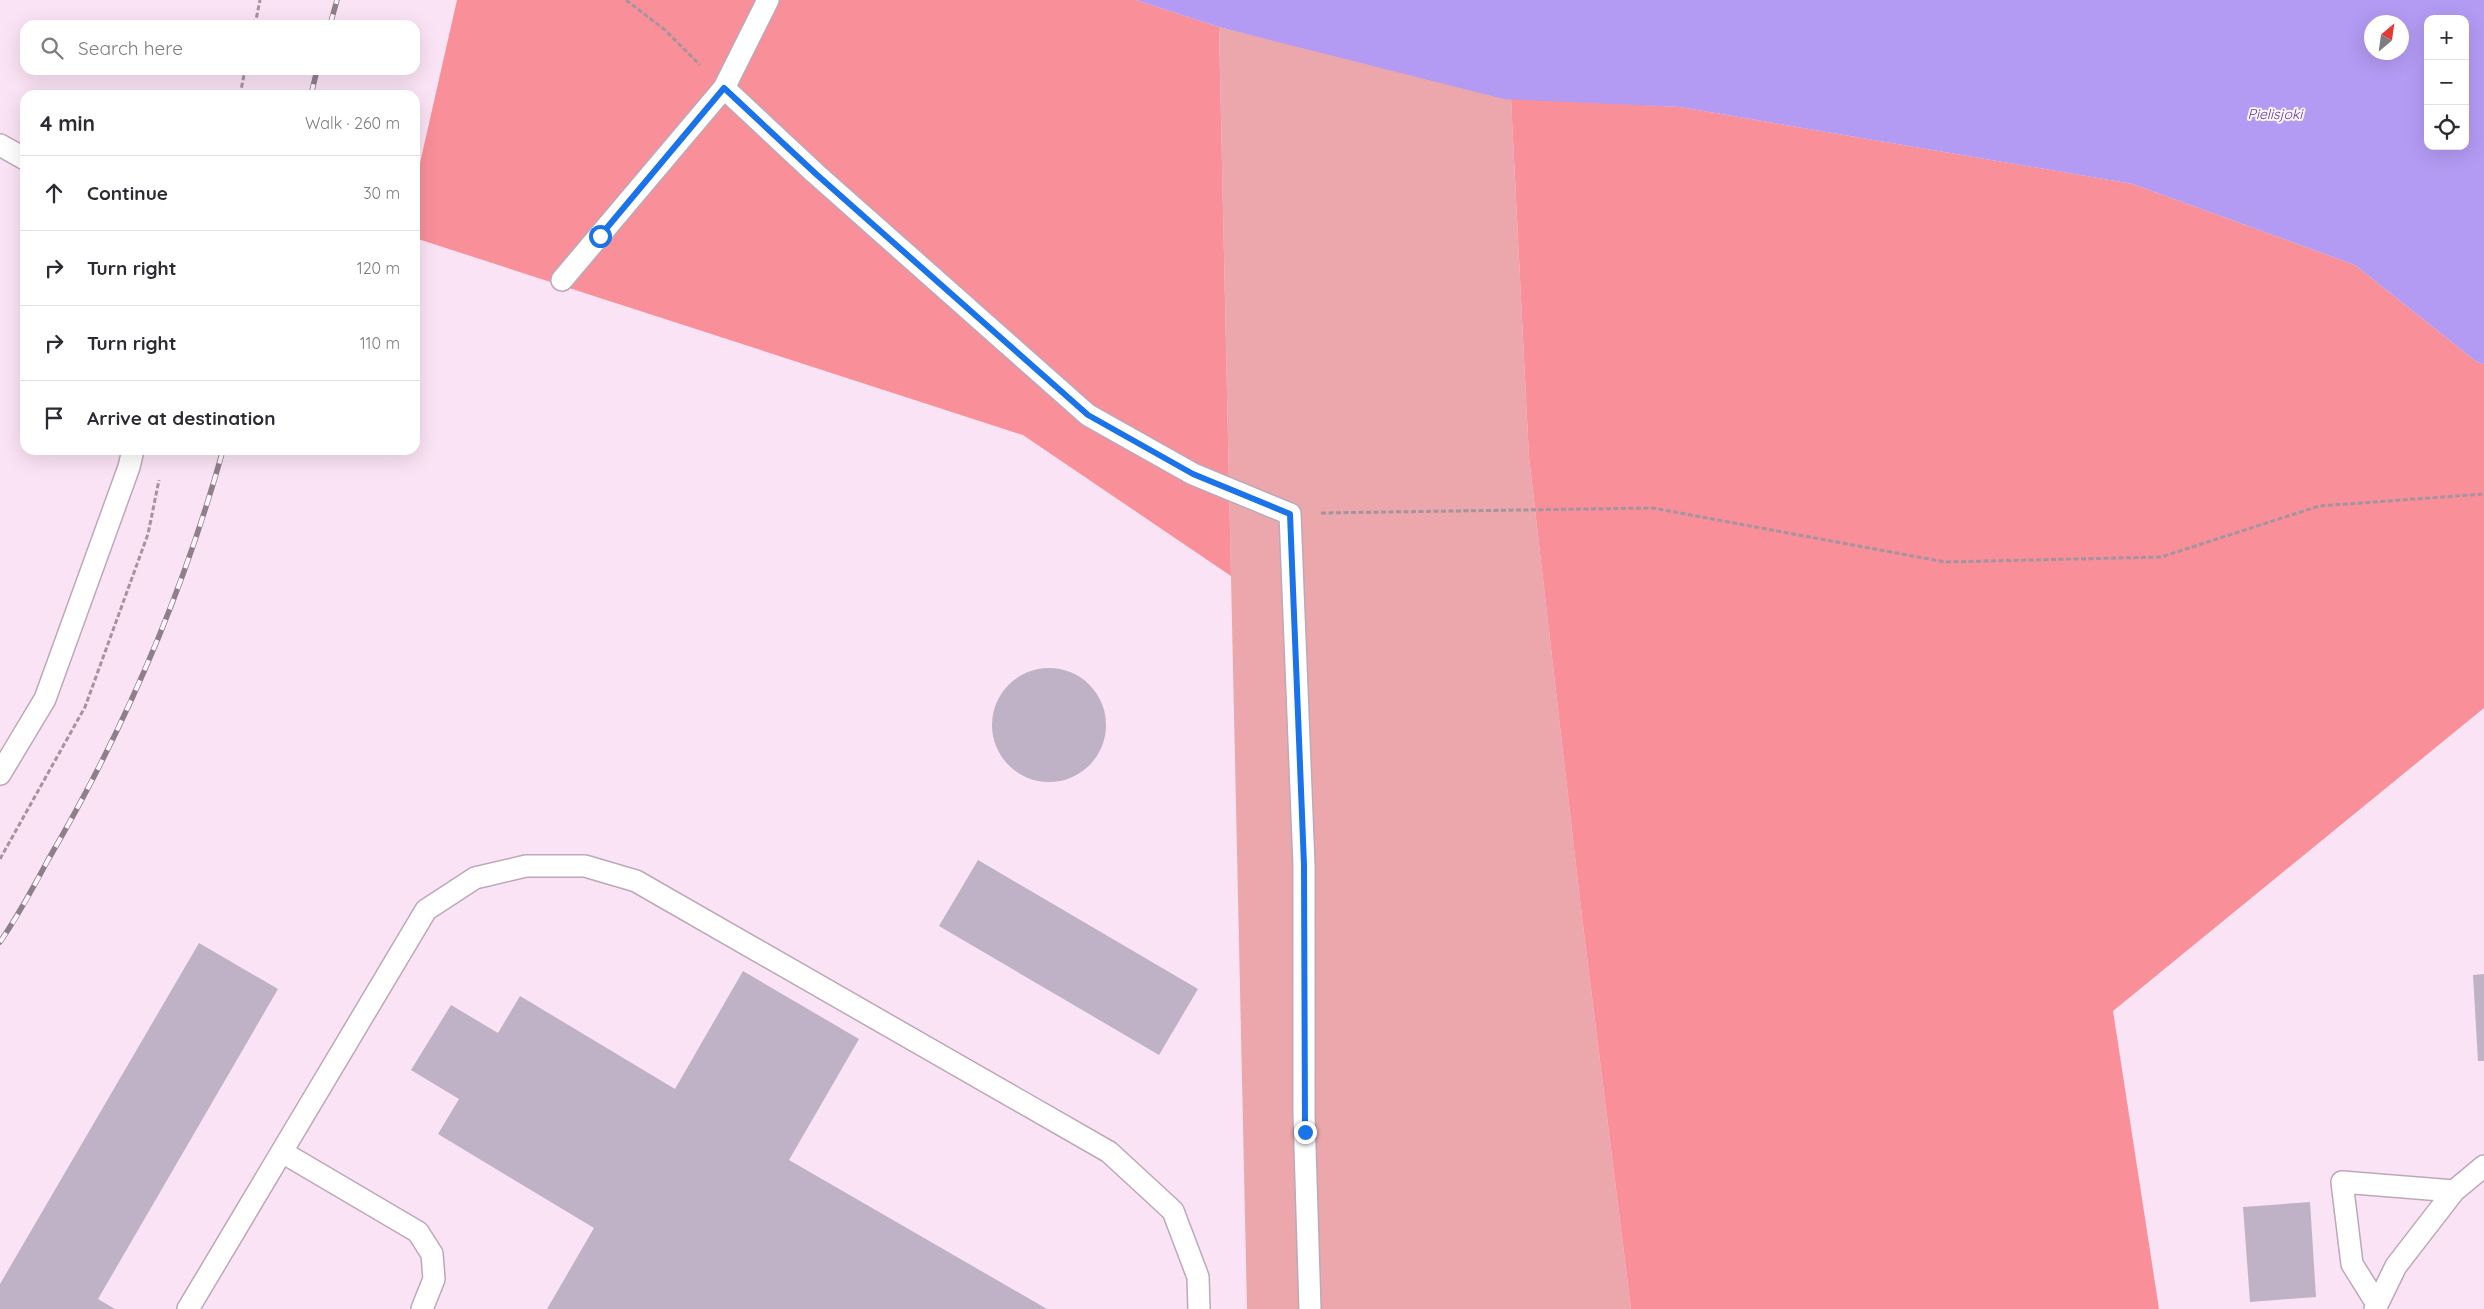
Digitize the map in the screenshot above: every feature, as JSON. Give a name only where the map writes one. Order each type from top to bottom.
[{"type":"lane","points":[[562,280],[724,88],[768,0]]},
{"type":"lane","points":[[724,88],[816,174],[1088,415],[1193,474],[1290,514],[1304,865],[1304,1114],[1310,1309]]},
{"type":"lane","points":[[0,145],[20,156]]},
{"type":"lane","points":[[0,774],[45,699],[132,455]]},
{"type":"lane","points":[[188,1309],[426,910],[475,878],[526,866],[585,866],[636,881],[1109,1152],[1173,1211],[1198,1277],[1199,1309]]},
{"type":"lane","points":[[282,1152],[418,1232],[432,1254],[434,1279],[422,1309]]},
{"type":"lane","points":[[2376,1306],[2396,1266],[2454,1191],[2484,1166]]},
{"type":"lane","points":[[2376,1306],[2352,1264],[2342,1182],[2454,1191]]},
{"type":"path","points":[[256,20],[260,0]]},
{"type":"path","points":[[626,0],[665,30],[724,88]]},
{"type":"path","points":[[241,90],[244,75]]},
{"type":"path","points":[[0,858],[85,707],[148,534],[160,478]]},
{"type":"path","points":[[1290,514],[1653,508],[1945,562],[2161,558],[2319,506],[2484,494]]},
{"type":"shaded area","points":[[457,0],[1136,0],[1219,27],[1231,576],[1023,435],[420,240],[420,163]]},
{"type":"shaded area","points":[[1219,27],[1511,98],[1529,457],[1582,917],[1631,1309],[1247,1309]]},
{"type":"shaded area","points":[[1511,98],[1680,107],[2133,184],[2355,265],[2477,362],[2484,364],[2484,708],[2113,1011],[2159,1309],[1631,1309],[1582,917],[1529,457]]},
{"type":"water","name":"Pielisjoki","points":[[1136,0],[2484,0],[2484,364],[2477,362],[2355,265],[2133,184],[1680,107],[1504,99],[1219,27]]},
{"type":"building","points":[[1049,668],[1071,672],[1081,677],[1097,693],[1102,703],[1106,725],[1102,747],[1097,757],[1081,773],[1071,778],[1049,782],[1027,778],[1017,773],[1001,757],[996,747],[992,725],[996,703],[1001,693],[1017,677],[1027,672]]},
{"type":"building","points":[[978,860],[1198,989],[1159,1055],[939,926]]},
{"type":"building","points":[[199,943],[278,989],[98,1299],[115,1309],[0,1309],[0,1284]]},
{"type":"building","points":[[743,971],[859,1039],[789,1160],[1047,1309],[547,1309],[594,1228],[438,1134],[459,1099],[411,1070],[451,1005],[498,1033],[520,996],[675,1089]]},
{"type":"building","points":[[2484,974],[2484,1061],[2478,1061],[2473,975]]},
{"type":"building","points":[[2310,1202],[2316,1297],[2250,1302],[2243,1207]]},
{"type":"railway","points":[[331,20],[337,0]]},
{"type":"railway","points":[[312,90],[316,75]]},
{"type":"railway","points":[[0,942],[25,902],[75,811],[126,712],[170,609],[221,455]]},
{"type":"route","points":[[600,236],[724,88],[816,174],[1088,415],[1193,474],[1290,514],[1304,865],[1305,1132]]}]
